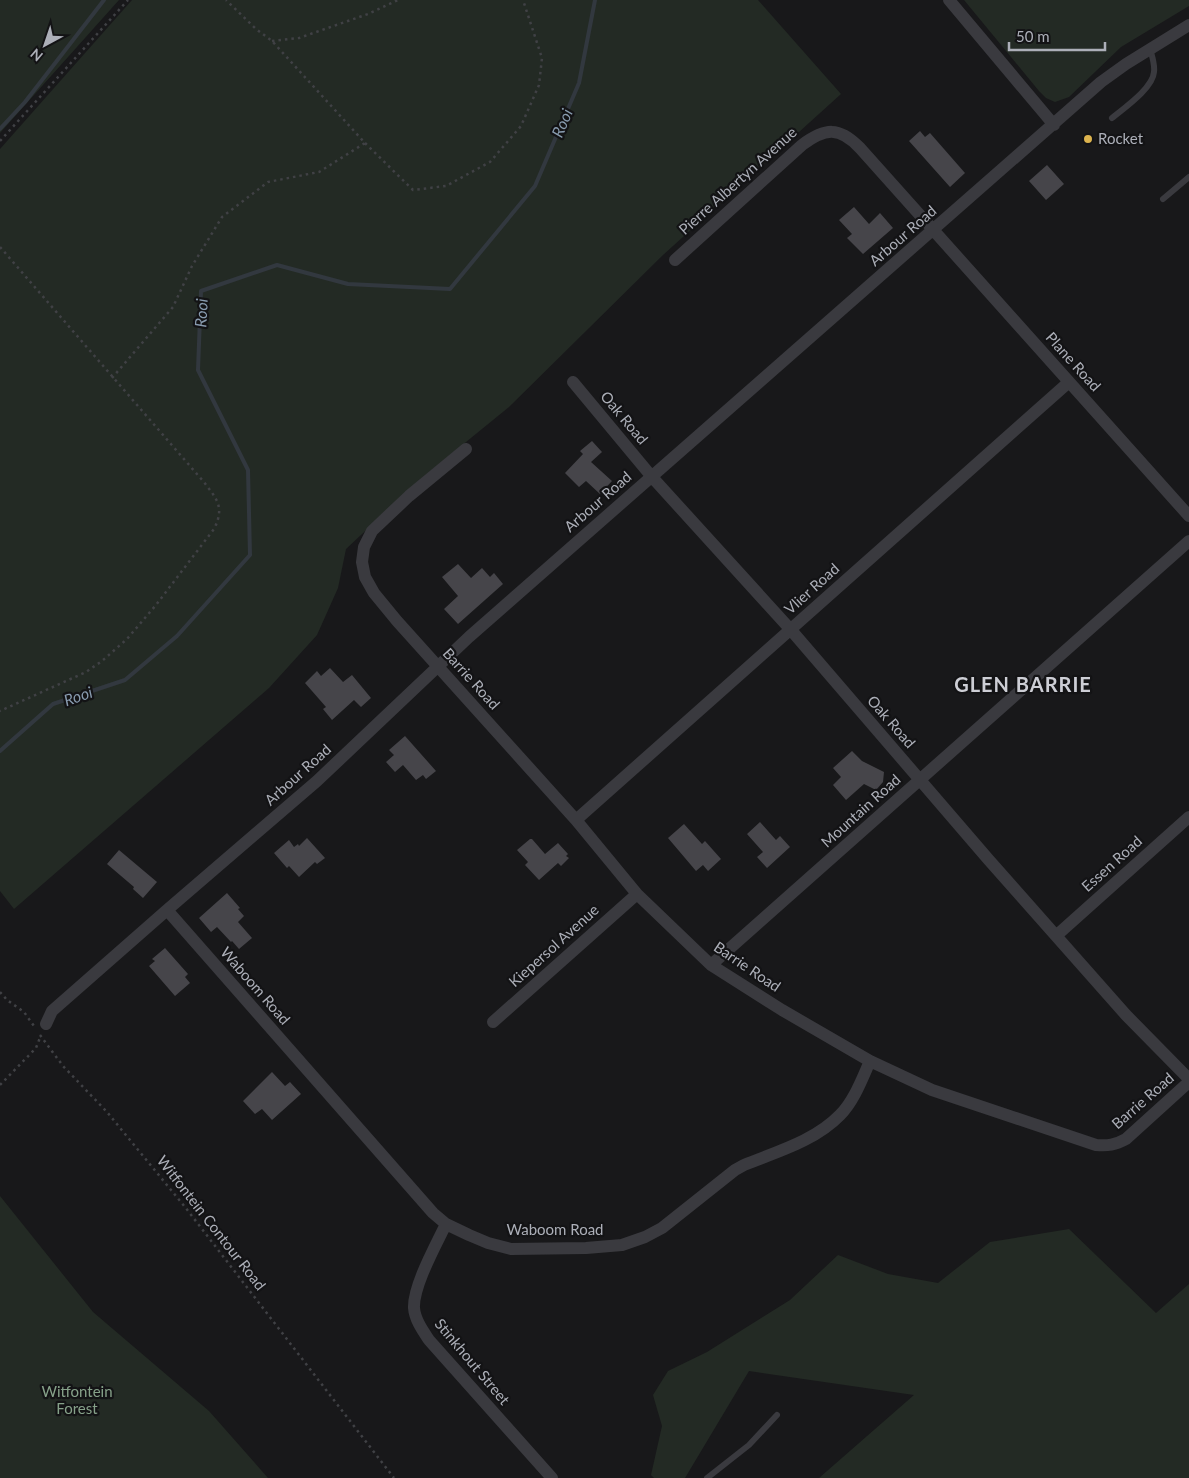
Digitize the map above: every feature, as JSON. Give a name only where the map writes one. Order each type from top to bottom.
[{"type":"street","points":[[949,0],[1054,125]]},
{"type":"street","name":"Arbour Road","points":[[43,1030],[52,1011],[317,781],[476,631],[1102,82],[1189,25]]},
{"type":"street","name":"Pierre Albertyn Avenue","points":[[675,260],[802,145],[816,134],[827,131],[835,131],[853,141],[934,230]]},
{"type":"street","name":"Plane Road","points":[[934,230],[1189,516]]},
{"type":"street","name":"Oak Road","points":[[573,382],[652,477],[791,630],[1126,1015],[1189,1080]]},
{"type":"street","name":"Vlier Road","points":[[576,820],[1069,382]]},
{"type":"street","name":"Barrie Road","points":[[466,449],[381,522],[367,539],[362,557],[363,571],[374,593],[576,820],[637,894],[711,965],[782,1010],[870,1061],[903,1077],[958,1099],[1096,1145],[1107,1146],[1126,1139],[1189,1080]]},
{"type":"street","name":"Mountain Road","points":[[711,965],[1189,541]]},
{"type":"street","name":"Essen Road","points":[[1057,935],[1189,817]]},
{"type":"street","name":"Kiepersol Avenue","points":[[493,1022],[637,894]]},
{"type":"street","name":"Waboom Road","points":[[167,910],[425,1206],[446,1224],[488,1243],[511,1249],[586,1248],[622,1245],[633,1242],[662,1228],[744,1165],[809,1138],[840,1116],[870,1061]]},
{"type":"street","name":"Stinkhout Street","points":[[446,1224],[416,1292],[414,1308],[416,1319],[429,1340],[552,1478]]},
{"type":"lane","points":[[1112,118],[1144,90],[1153,78],[1154,64],[1150,49]]},
{"type":"lane","points":[[1163,199],[1189,177]]},
{"type":"lane","points":[[707,1478],[749,1445],[777,1415]]},
{"type":"path","points":[[0,141],[128,0]]},
{"type":"path","points":[[226,0],[256,29],[272,41],[365,143],[413,190],[446,186],[490,162],[520,126],[539,85],[542,58],[523,0]]},
{"type":"path","points":[[272,41],[299,38],[368,14],[398,0]]},
{"type":"path","points":[[112,378],[173,306],[192,266],[222,217],[268,182],[319,172],[365,143]]},
{"type":"path","points":[[0,247],[112,378],[208,486],[220,507],[220,518],[214,529],[156,605],[127,639],[102,662],[86,672],[0,711]]},
{"type":"path","name":"Witfontein Contour Road","points":[[0,992],[43,1030],[62,1066],[107,1112],[185,1207],[394,1478]]},
{"type":"path","points":[[0,1084],[36,1048],[43,1030]]},
{"type":"green space","points":[[0,0],[119,0],[0,133]]},
{"type":"green space","points":[[132,0],[758,0],[841,94],[663,255],[509,407],[423,477],[346,549],[338,588],[317,635],[269,688],[14,909],[0,891],[0,149]]},
{"type":"green space","points":[[964,0],[1189,0],[1189,6],[1121,47],[1069,97],[1055,102],[1046,98],[1039,91]]},
{"type":"green space","name":"Witfontein Forest","points":[[0,1196],[93,1312],[209,1411],[268,1478],[0,1478]]},
{"type":"green space","points":[[1069,1229],[1156,1313],[1189,1284],[1189,1478],[819,1478],[914,1395],[749,1371],[685,1478],[654,1478],[651,1475],[662,1426],[653,1395],[668,1371],[707,1352],[790,1300],[838,1255],[888,1274],[938,1283],[990,1242]]},
{"type":"building","points":[[920,131],[925,137],[930,133],[965,173],[950,187],[909,141]]},
{"type":"building","points":[[1047,165],[1064,184],[1046,200],[1029,181]]},
{"type":"building","points":[[854,207],[869,224],[880,213],[893,228],[863,254],[847,238],[852,234],[839,220]]},
{"type":"building","points":[[592,441],[602,452],[591,462],[612,481],[600,494],[586,481],[579,487],[565,473],[583,454],[580,451]]},
{"type":"building","points":[[458,564],[471,578],[482,568],[490,577],[494,573],[503,584],[458,624],[444,609],[458,596],[442,577]]},
{"type":"building","points":[[330,668],[343,682],[352,675],[371,698],[361,707],[354,700],[332,720],[323,709],[326,707],[305,683],[317,671],[321,676]]},
{"type":"building","points":[[405,736],[436,771],[426,779],[423,775],[416,780],[403,765],[395,772],[386,762],[394,755],[389,750]]},
{"type":"building","points":[[852,751],[862,761],[884,772],[883,782],[876,790],[864,784],[846,800],[833,785],[841,777],[833,768]]},
{"type":"building","points":[[760,822],[776,840],[780,836],[790,847],[767,868],[757,857],[763,852],[747,834]]},
{"type":"building","points":[[684,824],[702,844],[705,841],[721,859],[708,871],[703,865],[696,871],[668,838]]},
{"type":"building","points":[[307,838],[325,858],[317,864],[315,862],[299,877],[289,866],[287,868],[274,853],[289,840],[294,847],[298,844],[299,846]]},
{"type":"building","points":[[530,839],[545,854],[558,843],[568,854],[566,856],[569,858],[561,866],[558,863],[539,880],[525,865],[528,862],[517,850]]},
{"type":"building","points":[[119,850],[157,882],[143,898],[133,889],[134,887],[107,864]]},
{"type":"building","points":[[227,893],[240,908],[238,909],[244,916],[238,922],[252,938],[239,949],[217,927],[211,932],[199,918]]},
{"type":"building","points":[[165,948],[188,974],[185,977],[190,983],[175,996],[149,966],[155,961],[152,959]]},
{"type":"building","points":[[272,1072],[285,1086],[290,1082],[301,1094],[272,1120],[262,1109],[255,1114],[243,1101]]},
{"type":"waterway","points":[[0,129],[25,102],[104,0]]},
{"type":"waterway","name":"Rooi","points":[[0,751],[53,704],[125,680],[177,636],[250,555],[248,470],[198,370],[201,291],[277,265],[348,284],[450,289],[535,186],[579,83],[595,0]]},
{"type":"place","name":"Rocket","points":[[1088,139]]},
{"type":"district","name":"GLEN BARRIE","points":[[1023,685]]}]
